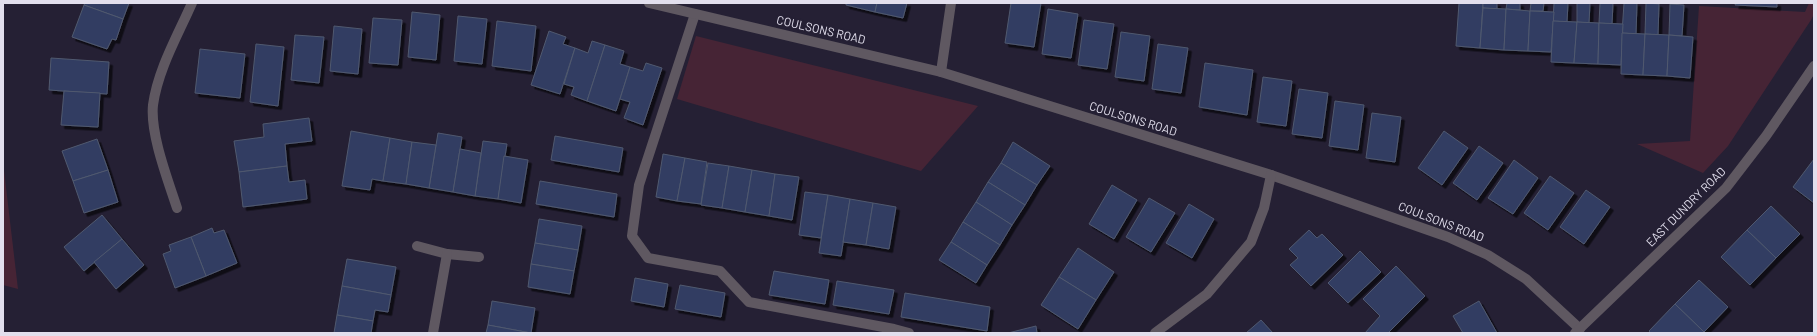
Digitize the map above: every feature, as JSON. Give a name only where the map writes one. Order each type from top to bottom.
[{"type":"street","points":[[177,208],[155,134],[153,106],[159,78],[192,3]]},
{"type":"street","name":"COULSONS ROAD","points":[[649,3],[941,72],[1271,175],[1448,237],[1488,255],[1526,279],[1577,331]]},
{"type":"street","points":[[941,72],[951,3]]},
{"type":"street","points":[[695,14],[639,185],[632,236],[648,258],[720,271],[749,302],[886,327],[909,333]]},
{"type":"street","name":"EAST DUNDRY ROAD","points":[[1577,331],[1726,188],[1766,136],[1814,66]]},
{"type":"street","points":[[1155,333],[1207,294],[1251,242],[1264,208],[1271,175]]},
{"type":"street","points":[[417,246],[447,254],[479,257]]},
{"type":"street","points":[[433,333],[447,254]]},
{"type":"shaded area","points":[[1809,3],[1814,3],[1814,14],[1811,20],[1728,146],[1703,173],[1637,144],[1690,141],[1699,6],[1805,12]]},
{"type":"shaded area","points":[[696,36],[978,106],[921,171],[677,99]]},
{"type":"shaded area","points":[[3,162],[18,289],[3,285]]},
{"type":"building","points":[[85,3],[129,3],[123,19],[84,5]]},
{"type":"building","points":[[846,3],[877,3],[875,12],[846,5]]},
{"type":"building","points":[[877,3],[907,3],[903,18],[875,12]]},
{"type":"building","points":[[1011,3],[1041,3],[1034,47],[1005,43]]},
{"type":"building","points":[[1459,3],[1483,3],[1480,48],[1456,46]]},
{"type":"building","points":[[1483,3],[1497,3],[1497,9],[1483,8]]},
{"type":"building","points":[[1507,3],[1520,3],[1520,10],[1506,9]]},
{"type":"building","points":[[1531,3],[1544,3],[1543,11],[1530,11]]},
{"type":"building","points":[[1554,3],[1568,3],[1567,22],[1553,21]]},
{"type":"building","points":[[1577,3],[1590,3],[1589,23],[1577,22]]},
{"type":"building","points":[[1600,3],[1613,3],[1612,24],[1599,23]]},
{"type":"building","points":[[1624,3],[1637,3],[1636,34],[1622,33]]},
{"type":"building","points":[[1646,3],[1659,4],[1658,35],[1645,34]]},
{"type":"building","points":[[1736,3],[1777,3],[1777,7],[1735,5]]},
{"type":"building","points":[[1670,4],[1684,5],[1682,36],[1669,35]]},
{"type":"building","points":[[84,5],[123,19],[116,40],[112,39],[107,49],[72,37]]},
{"type":"building","points":[[1483,8],[1506,9],[1504,50],[1480,48]]},
{"type":"building","points":[[1048,9],[1078,14],[1071,58],[1042,54]]},
{"type":"building","points":[[1506,9],[1530,11],[1528,51],[1504,50]]},
{"type":"building","points":[[1530,11],[1554,12],[1551,52],[1528,51]]},
{"type":"building","points":[[412,12],[440,15],[436,60],[408,57]]},
{"type":"building","points":[[458,16],[487,19],[482,64],[454,61]]},
{"type":"building","points":[[373,18],[402,20],[398,65],[369,63]]},
{"type":"building","points":[[1084,20],[1114,24],[1107,69],[1078,65]]},
{"type":"building","points":[[497,21],[536,26],[531,71],[492,66]]},
{"type":"building","points":[[1553,21],[1577,22],[1574,63],[1551,62]]},
{"type":"building","points":[[1577,22],[1599,23],[1598,64],[1574,63]]},
{"type":"building","points":[[1599,23],[1623,24],[1621,65],[1598,64]]},
{"type":"building","points":[[334,26],[362,29],[358,74],[330,71]]},
{"type":"building","points":[[549,31],[566,37],[563,44],[575,48],[560,94],[531,85]]},
{"type":"building","points":[[1121,32],[1150,36],[1144,81],[1115,77]]},
{"type":"building","points":[[1622,33],[1645,34],[1643,75],[1621,74]]},
{"type":"building","points":[[1645,34],[1669,35],[1667,76],[1643,75]]},
{"type":"building","points":[[295,35],[324,37],[319,83],[291,80]]},
{"type":"building","points":[[1669,35],[1693,37],[1690,78],[1667,76]]},
{"type":"building","points":[[592,41],[605,45],[587,101],[571,95],[574,87],[564,84],[575,48],[588,53]]},
{"type":"building","points":[[256,44],[284,47],[278,106],[250,102]]},
{"type":"building","points":[[1158,44],[1188,48],[1181,93],[1152,89]]},
{"type":"building","points":[[605,45],[624,51],[620,64],[630,67],[616,111],[587,101]]},
{"type":"building","points":[[200,49],[245,54],[240,98],[195,93]]},
{"type":"building","points":[[51,58],[109,62],[107,94],[49,90]]},
{"type":"building","points":[[646,63],[662,68],[643,125],[624,118],[630,102],[620,99],[630,67],[643,71]]},
{"type":"building","points":[[1205,63],[1253,70],[1247,115],[1199,107]]},
{"type":"building","points":[[1263,77],[1292,81],[1286,126],[1257,122]]},
{"type":"building","points":[[1299,89],[1328,93],[1322,138],[1292,134]]},
{"type":"building","points":[[64,91],[100,93],[98,127],[61,125]]},
{"type":"building","points":[[1335,101],[1364,105],[1358,150],[1329,146]]},
{"type":"building","points":[[1372,113],[1401,117],[1395,162],[1366,158]]},
{"type":"building","points":[[309,118],[312,141],[285,144],[287,166],[239,172],[234,141],[264,137],[263,124]]},
{"type":"building","points":[[351,131],[390,138],[383,181],[372,179],[370,190],[342,186]]},
{"type":"building","points":[[1444,131],[1468,148],[1442,185],[1418,168]]},
{"type":"building","points":[[438,133],[462,137],[453,192],[429,188]]},
{"type":"building","points":[[555,136],[623,148],[619,172],[551,160]]},
{"type":"building","points":[[390,138],[412,142],[406,184],[383,181]]},
{"type":"building","points":[[97,139],[108,170],[73,181],[62,151]]},
{"type":"building","points":[[483,141],[507,144],[498,199],[475,196]]},
{"type":"building","points":[[412,142],[436,145],[429,188],[406,184]]},
{"type":"building","points":[[1013,142],[1050,166],[1037,185],[1001,163]]},
{"type":"building","points":[[1479,146],[1503,163],[1477,200],[1453,183]]},
{"type":"building","points":[[460,149],[481,153],[475,196],[453,192]]},
{"type":"building","points":[[663,154],[685,158],[677,201],[656,197]]},
{"type":"building","points":[[504,156],[528,160],[521,203],[498,199]]},
{"type":"building","points":[[685,158],[707,162],[701,204],[677,201]]},
{"type":"building","points":[[1814,159],[1814,203],[1793,187]]},
{"type":"building","points":[[1514,160],[1538,178],[1513,214],[1488,198]]},
{"type":"building","points":[[708,163],[729,166],[722,208],[701,205]]},
{"type":"building","points":[[1001,163],[1037,185],[1025,205],[988,182]]},
{"type":"building","points":[[287,166],[289,182],[305,180],[307,199],[243,207],[239,172]]},
{"type":"building","points":[[729,166],[752,170],[745,212],[722,208]]},
{"type":"building","points":[[108,170],[118,202],[84,213],[73,181]]},
{"type":"building","points":[[752,170],[775,174],[769,216],[745,212]]},
{"type":"building","points":[[775,174],[799,177],[792,220],[769,216]]},
{"type":"building","points":[[1550,176],[1574,193],[1548,230],[1524,213]]},
{"type":"building","points":[[540,181],[617,194],[614,217],[536,204]]},
{"type":"building","points":[[988,182],[1025,205],[1012,225],[976,202]]},
{"type":"building","points":[[1112,185],[1137,200],[1114,239],[1089,224]]},
{"type":"building","points":[[1586,190],[1610,207],[1584,244],[1560,227]]},
{"type":"building","points":[[805,192],[828,195],[821,238],[799,235]]},
{"type":"building","points":[[828,195],[850,199],[841,256],[819,253]]},
{"type":"building","points":[[1149,198],[1175,213],[1151,252],[1126,237]]},
{"type":"building","points":[[850,199],[873,203],[866,245],[843,242]]},
{"type":"building","points":[[976,202],[1012,225],[1000,245],[963,222]]},
{"type":"building","points":[[873,203],[896,207],[889,249],[866,245]]},
{"type":"building","points":[[1189,204],[1214,219],[1192,258],[1166,243]]},
{"type":"building","points":[[1771,206],[1800,234],[1776,258],[1747,230]]},
{"type":"building","points":[[102,215],[122,239],[84,271],[64,247]]},
{"type":"building","points":[[539,219],[582,226],[578,250],[535,243]]},
{"type":"building","points":[[963,222],[1000,245],[987,265],[951,242]]},
{"type":"building","points":[[212,228],[214,233],[224,230],[237,263],[206,276],[191,237]]},
{"type":"building","points":[[1309,230],[1317,238],[1322,234],[1343,255],[1311,286],[1290,265],[1298,258],[1289,249]]},
{"type":"building","points":[[1747,230],[1776,258],[1750,285],[1721,257]]},
{"type":"building","points":[[191,237],[206,276],[175,288],[163,254],[171,251],[169,245]]},
{"type":"building","points":[[122,239],[144,265],[116,289],[94,262]]},
{"type":"building","points":[[951,242],[987,265],[976,283],[939,260]]},
{"type":"building","points":[[535,243],[578,250],[574,271],[531,264]]},
{"type":"building","points":[[1078,248],[1114,272],[1096,300],[1059,277]]},
{"type":"building","points":[[1360,251],[1381,272],[1348,303],[1328,283]]},
{"type":"building","points":[[347,259],[396,267],[391,295],[342,286]]},
{"type":"building","points":[[531,264],[574,271],[570,294],[528,287]]},
{"type":"building","points":[[1396,266],[1425,296],[1388,333],[1365,333],[1380,316],[1363,299]]},
{"type":"building","points":[[774,271],[829,280],[825,304],[769,295]]},
{"type":"building","points":[[1059,277],[1096,300],[1078,329],[1041,305]]},
{"type":"building","points":[[635,278],[668,284],[664,307],[631,301]]},
{"type":"building","points":[[1699,280],[1728,307],[1704,332],[1675,304]]},
{"type":"building","points":[[837,281],[894,290],[889,314],[833,305]]},
{"type":"building","points":[[680,285],[725,293],[721,317],[675,309]]},
{"type":"building","points":[[342,286],[391,295],[388,312],[375,310],[373,321],[337,315]]},
{"type":"building","points":[[905,293],[990,307],[987,331],[901,317]]},
{"type":"building","points":[[492,301],[535,308],[531,333],[488,325]]},
{"type":"building","points":[[1479,301],[1497,333],[1463,333],[1453,316]]},
{"type":"building","points":[[1675,304],[1704,332],[1703,333],[1651,333],[1649,331]]},
{"type":"building","points":[[337,315],[373,321],[371,333],[334,333]]},
{"type":"building","points":[[1261,320],[1273,333],[1246,333]]},
{"type":"building","points":[[488,325],[531,333],[486,333]]},
{"type":"building","points":[[1036,326],[1037,333],[1008,333]]}]
